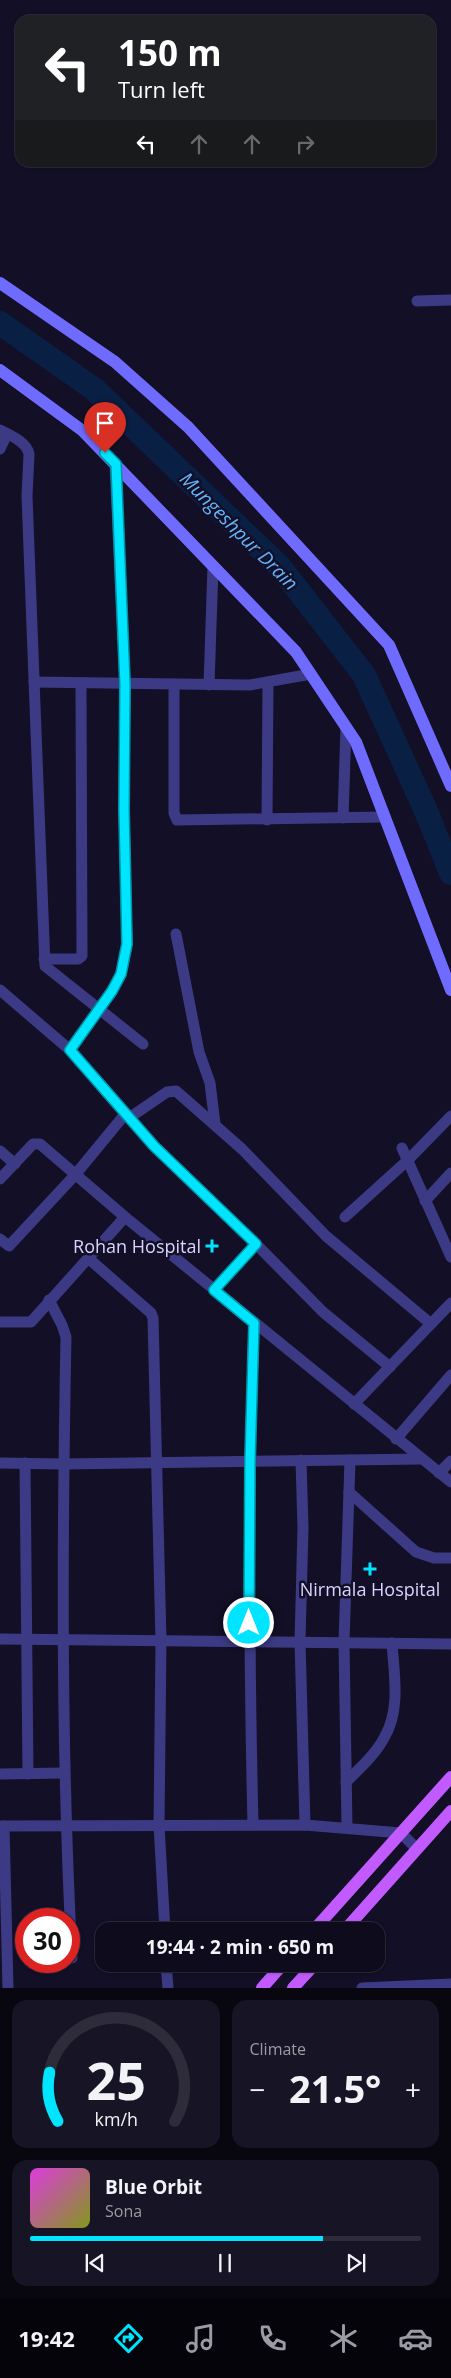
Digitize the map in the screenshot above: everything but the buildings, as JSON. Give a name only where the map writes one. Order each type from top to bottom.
[{"type":"main road","points":[[320,1922],[451,1777]]},
{"type":"main road","points":[[352,1922],[451,1811]]},
{"type":"main road","points":[[262,1988],[276,1972]]},
{"type":"main road","points":[[293,1988],[308,1972]]},
{"type":"street","points":[[0,283],[115,362],[188,427],[389,645],[451,786]]},
{"type":"street","points":[[417,301],[451,300]]},
{"type":"street","points":[[1,374],[83,431],[296,652],[356,742],[451,990]]},
{"type":"street","points":[[0,449],[4,432],[28,448],[29,454],[27,496],[44,959],[46,968],[143,1044]]},
{"type":"street","points":[[70,1050],[121,974],[127,944],[124,810],[125,684],[116,464]]},
{"type":"street","points":[[209,684],[214,566]]},
{"type":"street","points":[[34,682],[250,685],[311,674]]},
{"type":"street","points":[[267,820],[268,683]]},
{"type":"street","points":[[44,959],[78,958],[82,956],[81,684]]},
{"type":"street","points":[[174,684],[175,818],[182,821],[384,817]]},
{"type":"street","points":[[343,818],[346,727]]},
{"type":"street","points":[[176,934],[199,1052],[210,1083],[215,1124]]},
{"type":"street","points":[[0,990],[70,1050],[154,1146],[256,1244],[322,1312],[390,1367]]},
{"type":"street","points":[[0,1239],[9,1246],[128,1116],[167,1092],[176,1091],[215,1124],[326,1236],[431,1324]]},
{"type":"street","points":[[345,1217],[408,1160],[451,1116]]},
{"type":"street","points":[[0,1179],[36,1143],[451,1482]]},
{"type":"street","points":[[402,1148],[451,1257]]},
{"type":"street","points":[[0,1151],[15,1164]]},
{"type":"street","points":[[425,1201],[451,1173]]},
{"type":"street","points":[[0,1322],[31,1322],[125,1217]]},
{"type":"street","points":[[214,1290],[256,1244]]},
{"type":"street","points":[[88,1258],[151,1313],[153,1318],[161,1641],[159,1825],[164,1922]]},
{"type":"street","points":[[49,1300],[66,1337],[62,1640],[65,1825],[69,1908]]},
{"type":"street","points":[[354,1404],[451,1303]]},
{"type":"street","points":[[253,1825],[249,1642],[250,1460],[254,1323]]},
{"type":"street","points":[[396,1439],[451,1375]]},
{"type":"street","points":[[0,1463],[63,1464],[421,1459]]},
{"type":"street","points":[[301,1460],[303,1528],[300,1641],[305,1825]]},
{"type":"street","points":[[347,1827],[344,1642],[346,1534],[350,1460]]},
{"type":"street","points":[[439,1473],[451,1461]]},
{"type":"street","points":[[25,1463],[25,1640],[28,1774]]},
{"type":"street","points":[[349,1492],[416,1552],[434,1558],[451,1558]]},
{"type":"street","points":[[0,1639],[451,1644]]},
{"type":"street","points":[[346,1782],[384,1740],[390,1727],[396,1686],[392,1643]]},
{"type":"street","points":[[0,1774],[64,1774]]},
{"type":"street","points":[[8,1988],[2,1826],[305,1825],[347,1827],[401,1833],[417,1849]]},
{"type":"street","points":[[167,1972],[168,1988]]},
{"type":"street","points":[[362,1988],[451,1984]]},
{"type":"waterway","name":"Mungeshpur Drain","points":[[0,323],[94,389],[280,567],[364,675],[426,811],[451,873]]},
{"type":"place","name":"Rohan Hospital","points":[[212,1246]]},
{"type":"place","name":"Nirmala Hospital","points":[[370,1569]]},
{"type":"route","points":[[105,453],[116,464],[125,684],[124,810],[127,944],[121,974],[112,991],[70,1050],[154,1146],[256,1244],[214,1290],[254,1323],[250,1460],[249,1623]]}]
